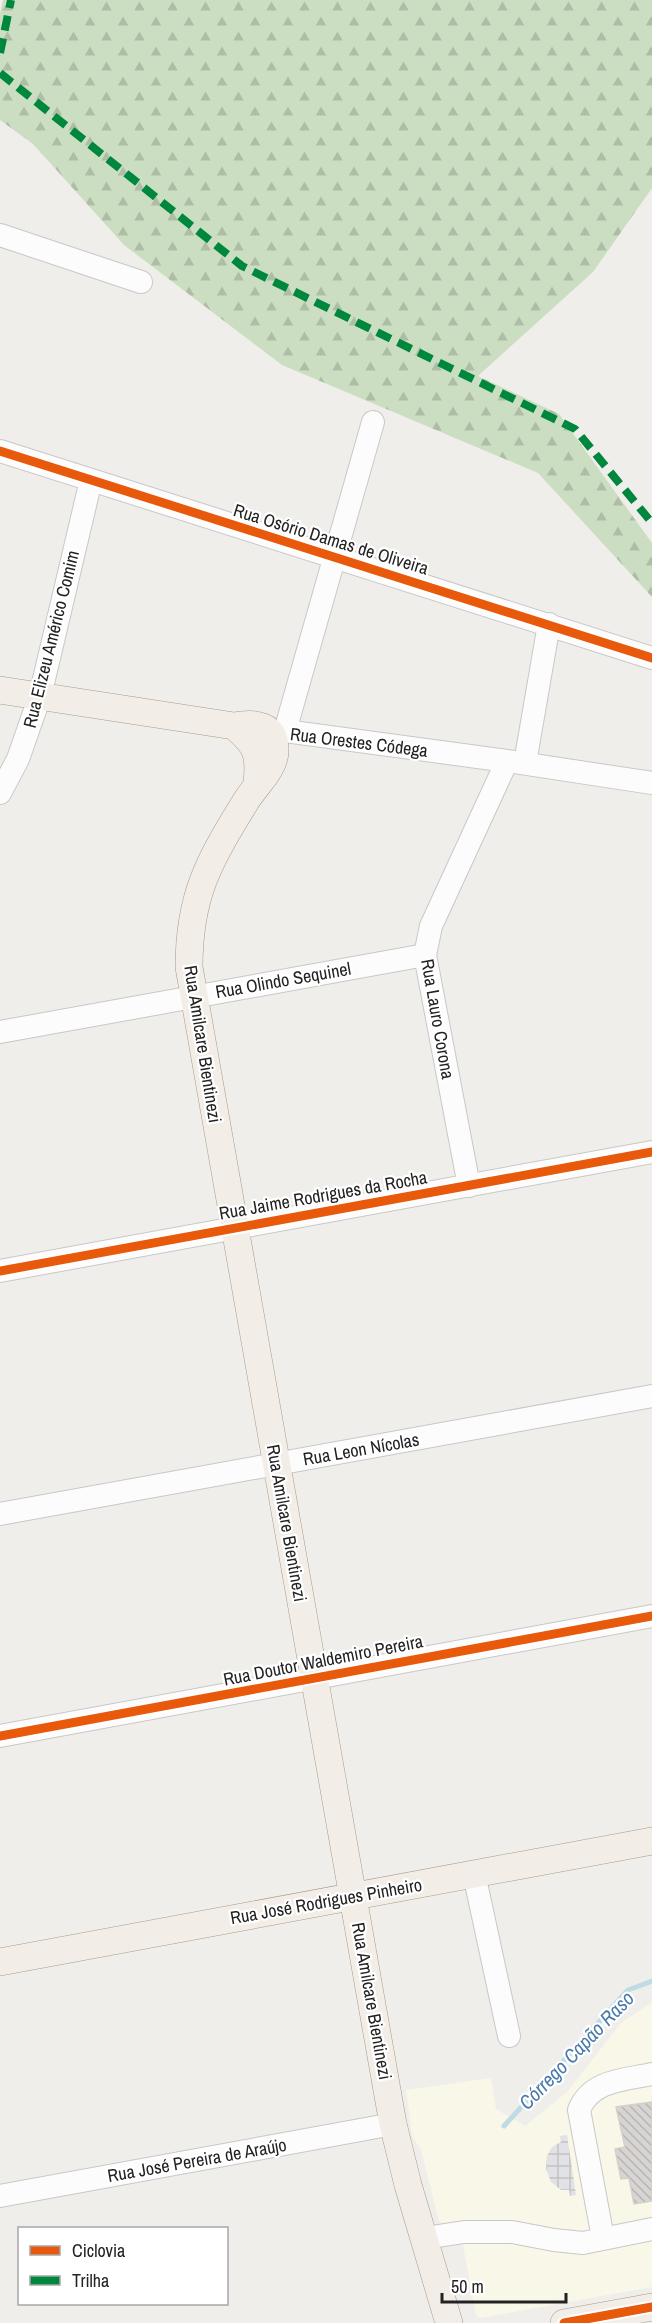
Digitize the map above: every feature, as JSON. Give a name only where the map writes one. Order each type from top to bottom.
[{"type":"main road","name":"Rua Orestes Códega","points":[[0,690],[234,726],[261,725],[279,734]]},
{"type":"main road","points":[[234,726],[251,740],[258,769],[256,784]]},
{"type":"main road","name":"Rua Amilcare Bientinezi","points":[[279,734],[272,764],[256,784],[213,856],[193,910],[189,957],[193,997],[393,2124],[408,2185],[449,2323]]},
{"type":"main road","name":"Rua José Rodrigues Pinheiro","points":[[0,1962],[652,1841]]},
{"type":"main road","points":[[567,2323],[652,2307]]},
{"type":"street","points":[[0,235],[141,282]]},
{"type":"street","name":"Rua Amilcare Bientinezi","points":[[279,734],[335,558],[373,422]]},
{"type":"street","name":"Rua Osório Damas de Oliveira","points":[[0,451],[652,658]]},
{"type":"street","name":"Rua Elizeu Américo Comim","points":[[0,793],[18,759],[40,696],[91,480]]},
{"type":"street","name":"Rua Lauro Corona","points":[[469,1186],[425,955],[430,926],[516,762],[549,624]]},
{"type":"street","name":"Rua Orestes Códega","points":[[279,734],[516,762],[652,783]]},
{"type":"street","name":"Rua Olindo Sequinel","points":[[0,1032],[425,955]]},
{"type":"street","name":"Rua Jaime Rodrigues da Rocha","points":[[0,1271],[652,1152]]},
{"type":"street","name":"Rua Leon Nícolas","points":[[0,1514],[652,1396]]},
{"type":"street","name":"Rua Doutor Waldemiro Pereira","points":[[0,1736],[652,1616]]},
{"type":"street","points":[[474,1874],[508,2036]]},
{"type":"street","points":[[603,2238],[579,2110],[583,2099],[591,2091],[604,2084],[652,2074]]},
{"type":"street","name":"Rua José Pereira de Araújo","points":[[0,2196],[393,2124]]},
{"type":"street","points":[[425,2238],[464,2232],[512,2232],[584,2243],[652,2229]]},
{"type":"shaded area","points":[[652,2002],[652,2287],[480,2318],[476,2315],[460,2229],[443,2225],[439,2221],[421,2150],[412,2135],[406,2090],[491,2078],[496,2109],[525,2126],[567,2092],[621,2023]]},
{"type":"shaded area","points":[[567,2135],[576,2195],[570,2196],[569,2190],[561,2190],[551,2182],[546,2169],[547,2156],[552,2147],[561,2142],[560,2136]]},
{"type":"green space","points":[[3,0],[652,0],[652,188],[593,272],[478,376],[559,414],[652,543],[652,597],[538,473],[282,365],[124,245],[33,144],[0,120],[0,13]]},
{"type":"building","points":[[652,2102],[652,2201],[634,2204],[629,2178],[621,2179],[615,2149],[625,2147],[616,2107]]},
{"type":"waterway","name":"Córrego Capão Raso","points":[[504,2126],[628,1990],[652,1981]]},
{"type":"marked path","points":[[0,53],[11,0]]},
{"type":"marked path","points":[[0,73],[242,266],[575,429],[652,523]]},
{"type":"cycle path","points":[[0,451],[652,658]]},
{"type":"cycle path","points":[[0,1271],[652,1152]]},
{"type":"cycle path","points":[[0,1736],[652,1616]]},
{"type":"cycle path","points":[[564,2323],[652,2307]]}]
